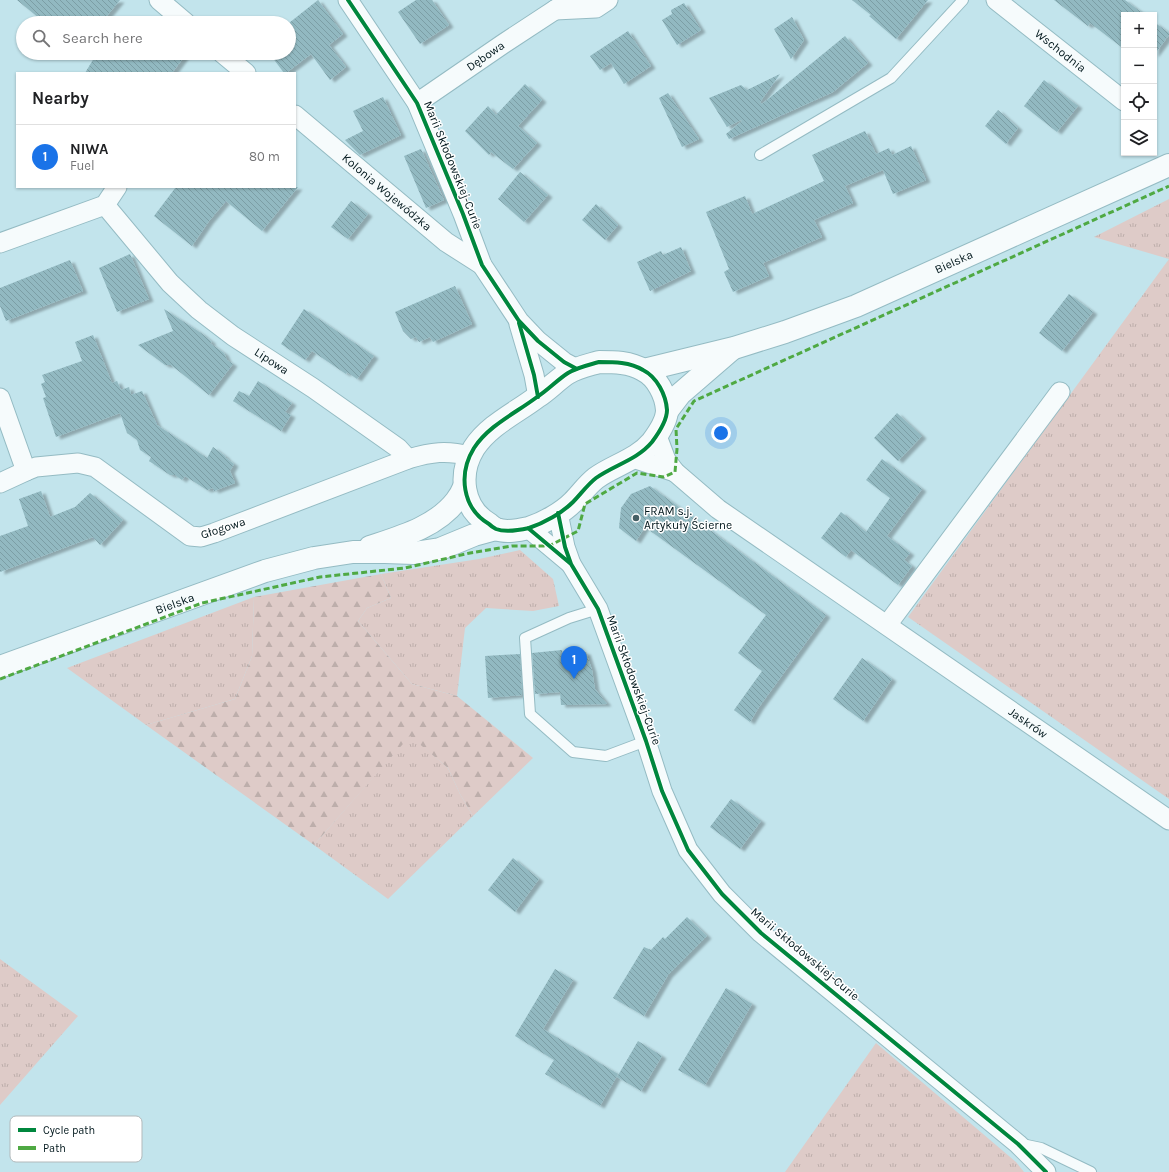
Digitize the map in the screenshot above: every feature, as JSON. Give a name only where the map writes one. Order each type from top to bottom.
[{"type":"main road","name":"Bielska","points":[[644,370],[734,348],[785,332],[856,306],[1169,164]]},
{"type":"main road","name":"Bielska","points":[[0,667],[265,571],[314,558],[354,552],[414,553],[440,548],[474,535],[496,529],[509,531],[528,528],[538,524],[558,513],[572,502],[596,478],[633,458],[644,450],[657,436],[667,411],[680,394],[734,348]]},
{"type":"main road","points":[[496,529],[478,518],[473,510],[464,487],[466,466],[470,456],[486,433],[538,397],[559,380],[577,369],[599,362],[618,362],[634,366],[644,370],[654,378],[662,391],[667,411]]},
{"type":"main road","name":"Bielska","points":[[354,552],[404,535],[427,525],[445,514],[457,500],[464,487]]},
{"type":"street","points":[[159,0],[178,16]]},
{"type":"street","name":"Marii Skłodowskiej-Curie","points":[[348,0],[417,103],[464,214],[482,265],[519,321],[538,341],[564,362],[577,369]]},
{"type":"street","name":"Dębowa","points":[[417,103],[570,0]]},
{"type":"street","points":[[554,10],[596,8],[608,0]]},
{"type":"street","name":"Wschodnia","points":[[996,0],[1121,99]]},
{"type":"street","points":[[230,60],[245,72]]},
{"type":"street","name":"Kolonia Wojewódzka","points":[[296,116],[446,242],[482,265]]},
{"type":"street","points":[[0,243],[105,205],[116,188]]},
{"type":"street","name":"Lipowa","points":[[105,205],[170,283],[199,310],[233,336],[313,388],[398,448],[408,459]]},
{"type":"street","name":"Marii Skłodowskiej-Curie","points":[[519,321],[534,376],[538,397]]},
{"type":"street","points":[[887,625],[1060,392]]},
{"type":"street","points":[[0,398],[26,471]]},
{"type":"street","name":"Jaskrów","points":[[657,436],[666,460],[675,472],[718,509],[1169,820]]},
{"type":"street","points":[[408,459],[422,454],[443,452],[453,452],[470,456]]},
{"type":"street","name":"Jaskrów","points":[[633,458],[675,472]]},
{"type":"street","name":"Głogowa","points":[[0,483],[36,467],[78,463],[95,467],[190,536],[200,537],[408,459]]},
{"type":"street","name":"Marii Skłodowskiej-Curie","points":[[558,513],[563,538],[571,564],[598,609],[646,741],[662,791],[688,850],[722,894],[761,933],[1018,1144],[1046,1172]]},
{"type":"street","name":"Marii Skłodowskiej-Curie","points":[[528,528],[571,564]]},
{"type":"lane","points":[[760,155],[891,78],[963,0]]},
{"type":"lane","points":[[598,609],[569,618],[525,638],[530,714],[573,752],[606,756],[646,741]]},
{"type":"lane","name":"Marii Skłodowskiej-Curie","points":[[1018,1144],[1041,1148],[1091,1172]]},
{"type":"green space","points":[[1169,199],[1169,259],[1094,237]]},
{"type":"green space","points":[[1169,259],[1169,799],[908,617]]},
{"type":"green space","points":[[520,550],[553,579],[559,606],[533,611],[486,608],[465,628],[457,696],[412,684],[358,621],[367,608],[391,598],[381,574],[479,559]]},
{"type":"green space","points":[[381,574],[391,598],[367,608],[358,621],[412,684],[457,696],[533,758],[473,816],[460,794],[448,768],[410,736],[314,845],[146,725],[235,699],[252,656],[254,597]]},
{"type":"green space","points":[[254,597],[252,656],[235,699],[146,725],[67,668]]},
{"type":"green space","points":[[410,735],[448,768],[460,794],[473,816],[388,899],[314,845]]},
{"type":"green space","points":[[0,959],[78,1016],[0,1105]]},
{"type":"green space","points":[[876,1043],[1016,1162],[1024,1172],[785,1172]]},
{"type":"building","points":[[17,0],[120,0],[107,16],[36,16]]},
{"type":"building","points":[[318,0],[343,34],[329,45],[346,67],[330,80],[311,54],[287,72],[283,72],[274,60],[296,60],[296,17]]},
{"type":"building","points":[[416,0],[432,0],[449,25],[420,44],[398,12]]},
{"type":"building","points":[[852,0],[928,0],[896,39],[869,16],[871,15]]},
{"type":"building","points":[[1054,0],[1125,0],[1141,12],[1121,12],[1121,47],[1090,23],[1088,26]]},
{"type":"building","points":[[684,3],[701,30],[677,45],[662,20],[672,14],[671,10]]},
{"type":"building","points":[[792,17],[804,40],[791,59],[774,29]]},
{"type":"building","points":[[1157,24],[1169,33],[1157,51]]},
{"type":"building","points":[[628,31],[651,66],[624,84],[611,63],[600,70],[590,56]]},
{"type":"building","points":[[845,36],[868,63],[833,92],[729,139],[726,134],[742,121],[741,120],[727,127],[709,98],[741,85],[747,90],[780,74],[760,102],[762,104]]},
{"type":"building","points":[[93,60],[182,60],[173,72],[86,72]]},
{"type":"building","points":[[1044,80],[1078,106],[1057,132],[1024,106]]},
{"type":"building","points":[[525,84],[542,100],[518,126],[537,143],[513,169],[491,152],[489,155],[465,131],[488,106],[496,115]]},
{"type":"building","points":[[668,93],[699,139],[682,147],[659,98]]},
{"type":"building","points":[[383,97],[401,135],[360,155],[345,140],[363,131],[353,111]]},
{"type":"building","points":[[998,110],[1018,128],[1006,144],[985,126]]},
{"type":"building","points":[[865,131],[876,154],[889,148],[892,155],[911,146],[926,180],[893,194],[883,170],[845,186],[853,203],[814,220],[822,237],[763,263],[769,276],[733,292],[724,272],[729,269],[706,212],[745,196],[752,214],[824,181],[812,155]]},
{"type":"building","points":[[421,149],[444,200],[426,208],[404,156]]},
{"type":"building","points":[[520,172],[548,195],[524,222],[498,199]]},
{"type":"building","points":[[298,187],[262,231],[226,201],[209,221],[192,246],[154,216],[175,188]]},
{"type":"building","points":[[351,201],[368,214],[348,239],[331,227]]},
{"type":"building","points":[[596,204],[618,225],[605,240],[582,220]]},
{"type":"building","points":[[681,247],[691,271],[650,291],[637,262],[661,251],[663,255]]},
{"type":"building","points":[[130,254],[149,299],[117,312],[99,268]]},
{"type":"building","points":[[70,260],[83,291],[6,321],[0,306],[0,288]]},
{"type":"building","points":[[455,286],[472,324],[433,342],[430,337],[419,342],[416,337],[411,339],[403,331],[395,312]]},
{"type":"building","points":[[1069,294],[1093,312],[1062,351],[1039,333]]},
{"type":"building","points":[[164,309],[201,333],[212,342],[210,343],[224,353],[227,360],[233,364],[209,395],[171,365],[165,365],[138,345],[173,331]]},
{"type":"building","points":[[304,309],[374,356],[357,379],[347,372],[346,374],[312,351],[305,360],[281,344]]},
{"type":"building","points":[[93,335],[112,383],[117,381],[121,390],[129,387],[131,395],[142,391],[157,425],[207,458],[213,447],[225,456],[234,464],[230,471],[235,483],[214,491],[213,488],[207,490],[185,476],[182,480],[175,475],[170,475],[149,461],[151,457],[140,450],[137,440],[127,433],[120,413],[56,437],[43,398],[46,397],[41,384],[45,382],[42,375],[82,361],[75,342]]},
{"type":"building","points":[[258,381],[292,403],[285,412],[291,415],[281,431],[233,401],[239,391],[249,396]]},
{"type":"building","points":[[897,413],[922,436],[898,461],[874,438]]},
{"type":"building","points":[[882,459],[922,489],[887,536],[910,553],[904,560],[912,566],[898,585],[851,550],[846,557],[821,538],[841,512],[866,532],[890,498],[866,480]]},
{"type":"building","points":[[650,486],[826,615],[759,707],[750,722],[734,710],[762,671],[738,653],[766,615],[645,527],[636,541],[619,528],[621,508],[631,494]]},
{"type":"building","points":[[41,491],[50,517],[75,507],[90,493],[123,520],[100,545],[93,537],[0,572],[0,536],[28,526],[19,499]]},
{"type":"building","points":[[562,650],[562,653],[586,652],[592,670],[595,689],[607,704],[561,705],[560,692],[535,694],[532,653]]},
{"type":"building","points":[[520,654],[522,695],[488,698],[485,656]]},
{"type":"building","points":[[862,658],[892,679],[863,721],[833,699]]},
{"type":"building","points":[[731,799],[761,821],[740,849],[710,827]]},
{"type":"building","points":[[513,858],[539,879],[515,912],[488,890]]},
{"type":"building","points":[[687,917],[707,936],[668,975],[644,1016],[613,998],[644,947],[651,950],[663,937],[665,939]]},
{"type":"building","points":[[555,969],[573,980],[543,1029],[618,1074],[600,1106],[545,1074],[554,1060],[515,1036]]},
{"type":"building","points":[[726,988],[752,1004],[705,1085],[678,1070]]},
{"type":"building","points":[[638,1041],[662,1056],[641,1091],[617,1077]]},
{"type":"marked path","points":[[0,679],[202,603],[320,577],[405,568],[470,553],[512,546],[549,546],[578,531],[585,504],[637,473],[664,477],[675,472],[677,449],[676,429],[694,401],[1169,186]]},
{"type":"cycle path","points":[[348,0],[417,103],[463,214],[482,265],[519,321],[538,341],[564,362],[577,369]]},
{"type":"cycle path","points":[[519,323],[534,375],[538,397]]},
{"type":"cycle path","points":[[599,362],[616,362],[638,367],[653,377],[660,387],[665,398],[667,414],[664,423],[652,442],[632,458],[596,478],[569,506],[547,520],[535,526],[521,530],[504,531],[493,528],[473,509],[465,490],[466,469],[474,448],[495,426],[568,373],[584,366],[599,362]]},
{"type":"cycle path","points":[[558,513],[565,547],[571,564],[598,609],[646,741],[662,791],[688,850],[722,894],[761,933],[1018,1144],[1046,1172]]},
{"type":"cycle path","points":[[528,528],[571,564]]},
{"type":"place","name":"FRAM s.j. Artykuły Ścierne","points":[[636,518]]},
{"type":"place","name":"NIWA","points":[[574,679]]}]
